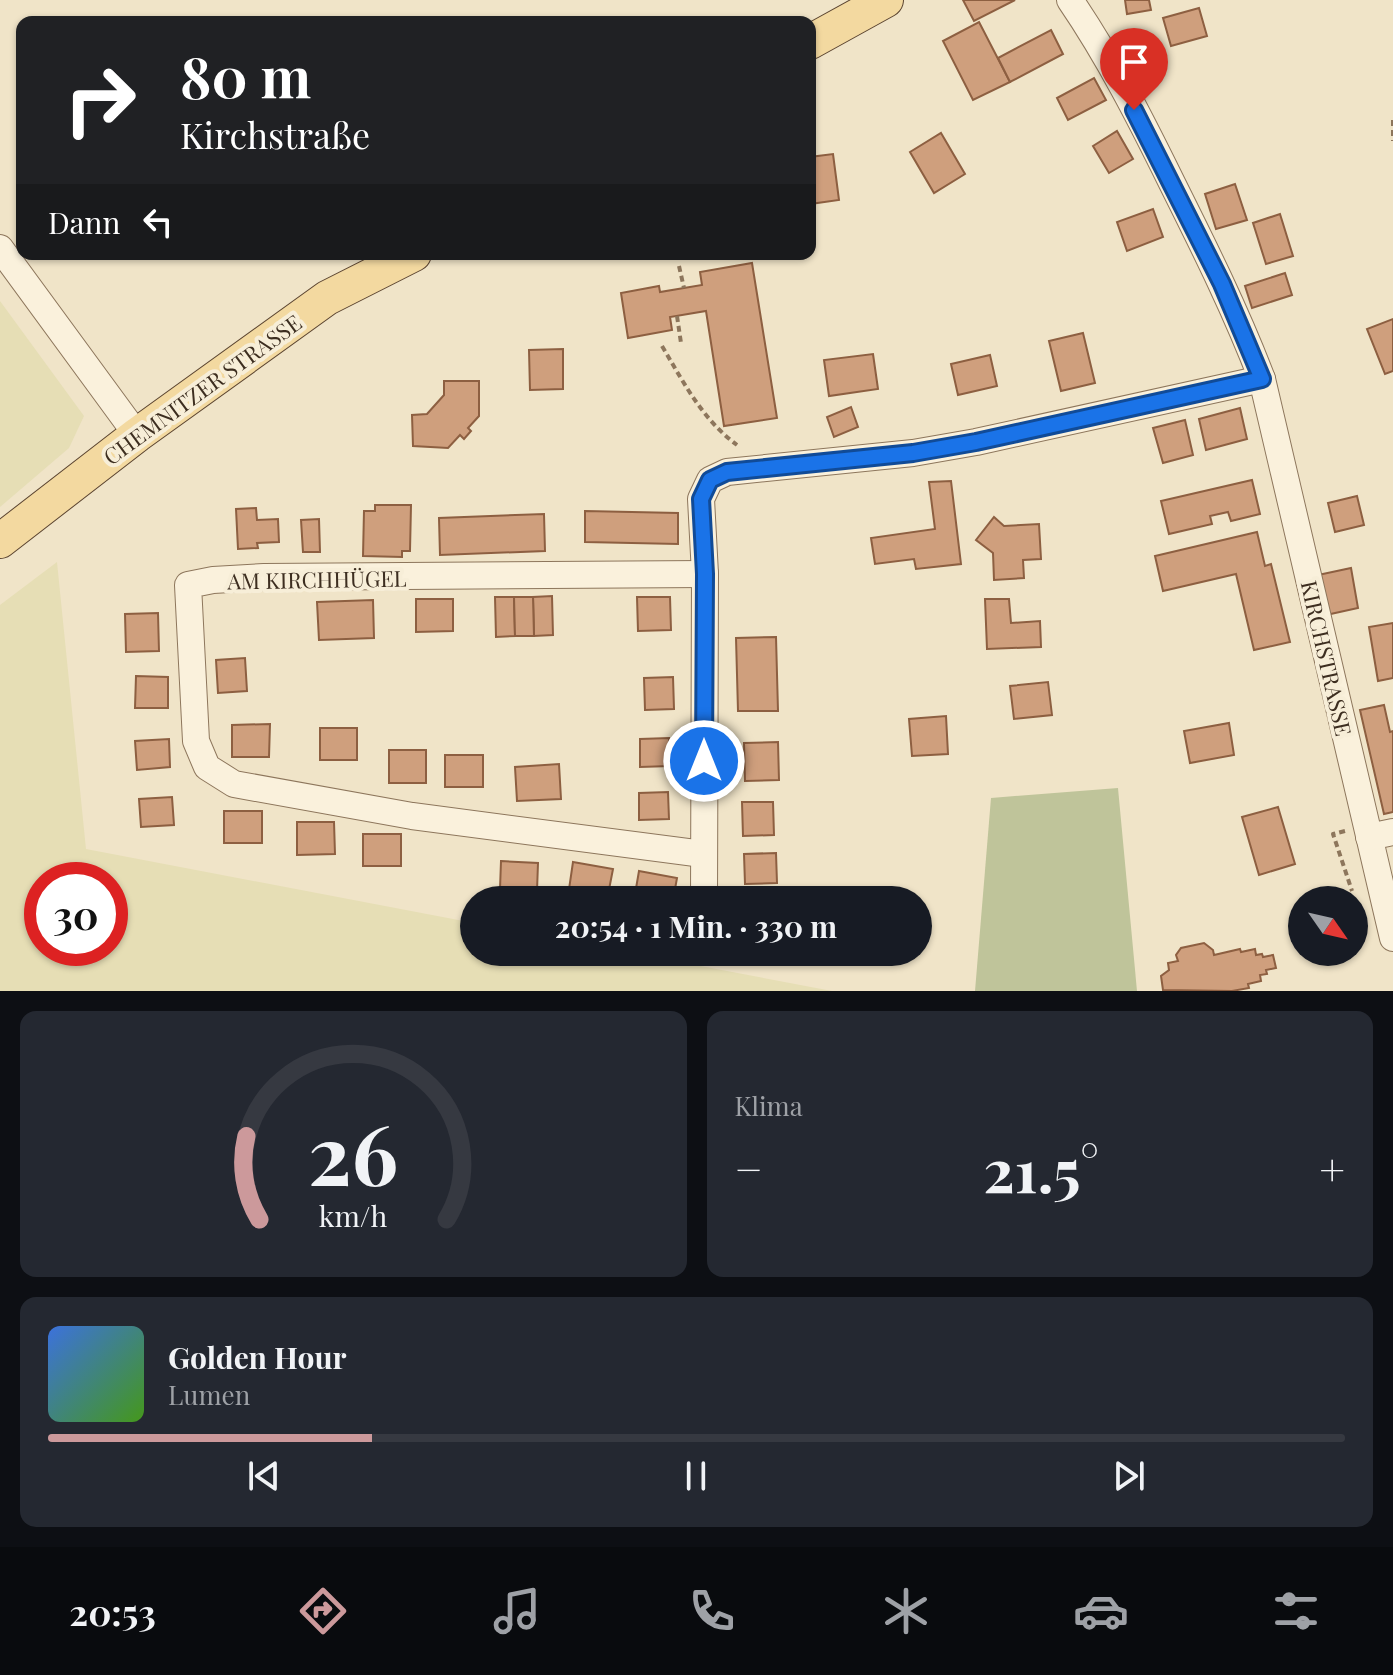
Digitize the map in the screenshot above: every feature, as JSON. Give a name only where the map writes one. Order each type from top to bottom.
[{"type":"main road","points":[[816,39],[886,0]]},
{"type":"main road","name":"CHEMNITZER STRASSE","points":[[0,541],[137,435],[327,298],[402,260]]},
{"type":"street","name":"KIRCHSTRASSE","points":[[1070,0],[1091,30],[1149,136],[1236,313],[1262,379],[1381,835],[1393,938]]},
{"type":"street","points":[[0,248],[137,435]]},
{"type":"street","points":[[704,886],[705,574],[701,499],[710,480],[735,471],[938,448],[1262,379]]},
{"type":"street","name":"AM KIRCHHÜGEL","points":[[703,854],[412,816],[234,784],[207,767],[196,741],[188,585],[264,577],[705,574]]},
{"type":"path","points":[[1393,120],[1393,141]]},
{"type":"path","points":[[679,266],[684,288]]},
{"type":"path","points":[[677,316],[681,343]]},
{"type":"path","points":[[662,346],[702,413],[741,448],[735,471]]},
{"type":"path","points":[[1333,834],[1350,886]]},
{"type":"shaded area","points":[[0,301],[84,416],[69,448],[0,507]]},
{"type":"shaded area","points":[[57,562],[86,849],[460,920],[460,966],[701,966],[832,991],[0,991],[0,605]]},
{"type":"green space","points":[[1118,788],[1137,991],[975,991],[991,798]]},
{"type":"building","points":[[963,0],[1015,0],[974,21]]},
{"type":"building","points":[[1125,0],[1149,0],[1151,10],[1127,14]]},
{"type":"building","points":[[1199,8],[1207,36],[1171,46],[1163,18]]},
{"type":"building","points":[[979,22],[1010,82],[973,100],[943,41]]},
{"type":"building","points":[[1051,30],[1063,54],[1010,82],[998,58]]},
{"type":"building","points":[[1094,78],[1106,100],[1068,120],[1057,98]]},
{"type":"building","points":[[1117,131],[1133,159],[1109,173],[1093,146]]},
{"type":"building","points":[[941,133],[965,174],[934,193],[910,152]]},
{"type":"building","points":[[833,154],[839,200],[816,203],[816,156]]},
{"type":"building","points":[[1235,184],[1247,220],[1216,229],[1205,194]]},
{"type":"building","points":[[1153,209],[1163,237],[1127,251],[1117,222]]},
{"type":"building","points":[[1280,214],[1293,256],[1266,264],[1253,223]]},
{"type":"building","points":[[752,263],[777,418],[724,426],[706,311],[670,317],[672,330],[628,338],[621,293],[659,286],[660,292],[702,285],[700,272]]},
{"type":"building","points":[[1285,273],[1292,295],[1252,308],[1245,286]]},
{"type":"building","points":[[1393,319],[1393,371],[1385,374],[1367,329]]},
{"type":"building","points":[[1083,333],[1095,383],[1061,391],[1049,341]]},
{"type":"building","points":[[563,349],[563,389],[530,390],[529,350]]},
{"type":"building","points":[[873,354],[878,389],[829,396],[824,360]]},
{"type":"building","points":[[990,355],[997,386],[958,395],[951,364]]},
{"type":"building","points":[[444,381],[479,381],[479,416],[468,428],[471,431],[464,439],[460,435],[448,448],[413,446],[412,415],[427,414],[444,395]]},
{"type":"building","points":[[851,407],[858,427],[834,437],[827,417]]},
{"type":"building","points":[[1240,408],[1247,439],[1206,450],[1199,419]]},
{"type":"building","points":[[1185,420],[1193,455],[1163,463],[1153,428]]},
{"type":"building","points":[[1252,480],[1260,514],[1231,521],[1228,512],[1210,516],[1212,524],[1169,534],[1161,501]]},
{"type":"building","points":[[951,481],[961,564],[916,569],[914,559],[875,564],[871,538],[935,529],[929,482]]},
{"type":"building","points":[[1357,496],[1364,525],[1335,532],[1328,503]]},
{"type":"building","points":[[375,505],[411,505],[410,551],[402,551],[402,557],[363,556],[364,511],[375,511]]},
{"type":"building","points":[[256,508],[257,520],[278,519],[279,542],[257,543],[258,548],[238,549],[236,509]]},
{"type":"building","points":[[585,511],[678,513],[678,544],[585,542]]},
{"type":"building","points":[[544,514],[545,551],[440,555],[439,518]]},
{"type":"building","points":[[994,517],[1004,526],[1039,524],[1041,559],[1023,560],[1024,578],[994,580],[993,553],[976,540]]},
{"type":"building","points":[[319,519],[320,552],[303,552],[301,520]]},
{"type":"building","points":[[1257,532],[1265,566],[1271,564],[1290,642],[1254,650],[1236,574],[1163,591],[1155,556]]},
{"type":"building","points":[[1351,568],[1358,608],[1326,615],[1318,575]]},
{"type":"building","points":[[552,596],[553,635],[534,636],[533,597]]},
{"type":"building","points":[[495,597],[514,597],[515,636],[496,637]]},
{"type":"building","points":[[514,597],[533,597],[534,636],[515,636]]},
{"type":"building","points":[[637,597],[670,597],[671,630],[638,631]]},
{"type":"building","points":[[416,599],[453,599],[453,631],[416,632]]},
{"type":"building","points":[[985,599],[1009,599],[1011,623],[1040,621],[1041,647],[987,649]]},
{"type":"building","points":[[373,600],[374,638],[319,640],[317,602]]},
{"type":"building","points":[[158,613],[159,651],[126,652],[125,614]]},
{"type":"building","points":[[1393,623],[1393,678],[1378,681],[1369,627]]},
{"type":"building","points":[[776,637],[778,711],[738,711],[736,638]]},
{"type":"building","points":[[245,658],[247,691],[218,693],[216,660]]},
{"type":"building","points":[[136,676],[168,677],[168,708],[135,708]]},
{"type":"building","points":[[673,677],[674,709],[645,710],[644,678]]},
{"type":"building","points":[[1048,682],[1052,715],[1014,719],[1010,686]]},
{"type":"building","points":[[1384,705],[1390,732],[1393,731],[1393,812],[1384,814],[1360,710]]},
{"type":"building","points":[[946,716],[948,754],[912,756],[909,719]]},
{"type":"building","points":[[1229,723],[1234,755],[1190,763],[1184,731]]},
{"type":"building","points":[[270,724],[269,757],[232,757],[232,725]]},
{"type":"building","points":[[320,728],[357,728],[357,760],[320,760]]},
{"type":"building","points":[[669,738],[670,766],[640,767],[640,739]]},
{"type":"building","points":[[169,739],[170,767],[137,770],[135,741]]},
{"type":"building","points":[[778,742],[779,780],[745,781],[744,743]]},
{"type":"building","points":[[389,750],[426,750],[426,783],[389,783]]},
{"type":"building","points":[[445,755],[483,755],[483,787],[445,787]]},
{"type":"building","points":[[559,764],[561,799],[517,801],[515,767]]},
{"type":"building","points":[[668,792],[669,819],[639,820],[639,793]]},
{"type":"building","points":[[172,797],[174,825],[141,827],[139,799]]},
{"type":"building","points":[[742,802],[773,802],[774,835],[743,836]]},
{"type":"building","points":[[1278,807],[1295,864],[1259,875],[1242,817]]},
{"type":"building","points":[[224,811],[262,811],[262,843],[224,843]]},
{"type":"building","points":[[297,822],[334,822],[335,854],[297,855]]},
{"type":"building","points":[[363,834],[401,834],[401,866],[363,866]]},
{"type":"building","points":[[776,853],[777,883],[745,884],[744,854]]},
{"type":"building","points":[[501,861],[538,863],[537,886],[500,886]]},
{"type":"building","points":[[573,862],[613,869],[610,886],[569,886]]},
{"type":"building","points":[[639,871],[677,878],[676,886],[636,886]]},
{"type":"building","points":[[1204,943],[1213,950],[1214,955],[1255,949],[1256,955],[1273,955],[1276,968],[1266,970],[1267,974],[1260,975],[1261,981],[1248,984],[1249,988],[1232,991],[1163,990],[1161,976],[1169,970],[1168,963],[1178,961],[1176,955],[1181,948]]},
{"type":"route","points":[[704,761],[705,574],[701,499],[710,480],[727,472],[913,453],[976,442],[1262,379],[1222,284],[1134,110]]}]
